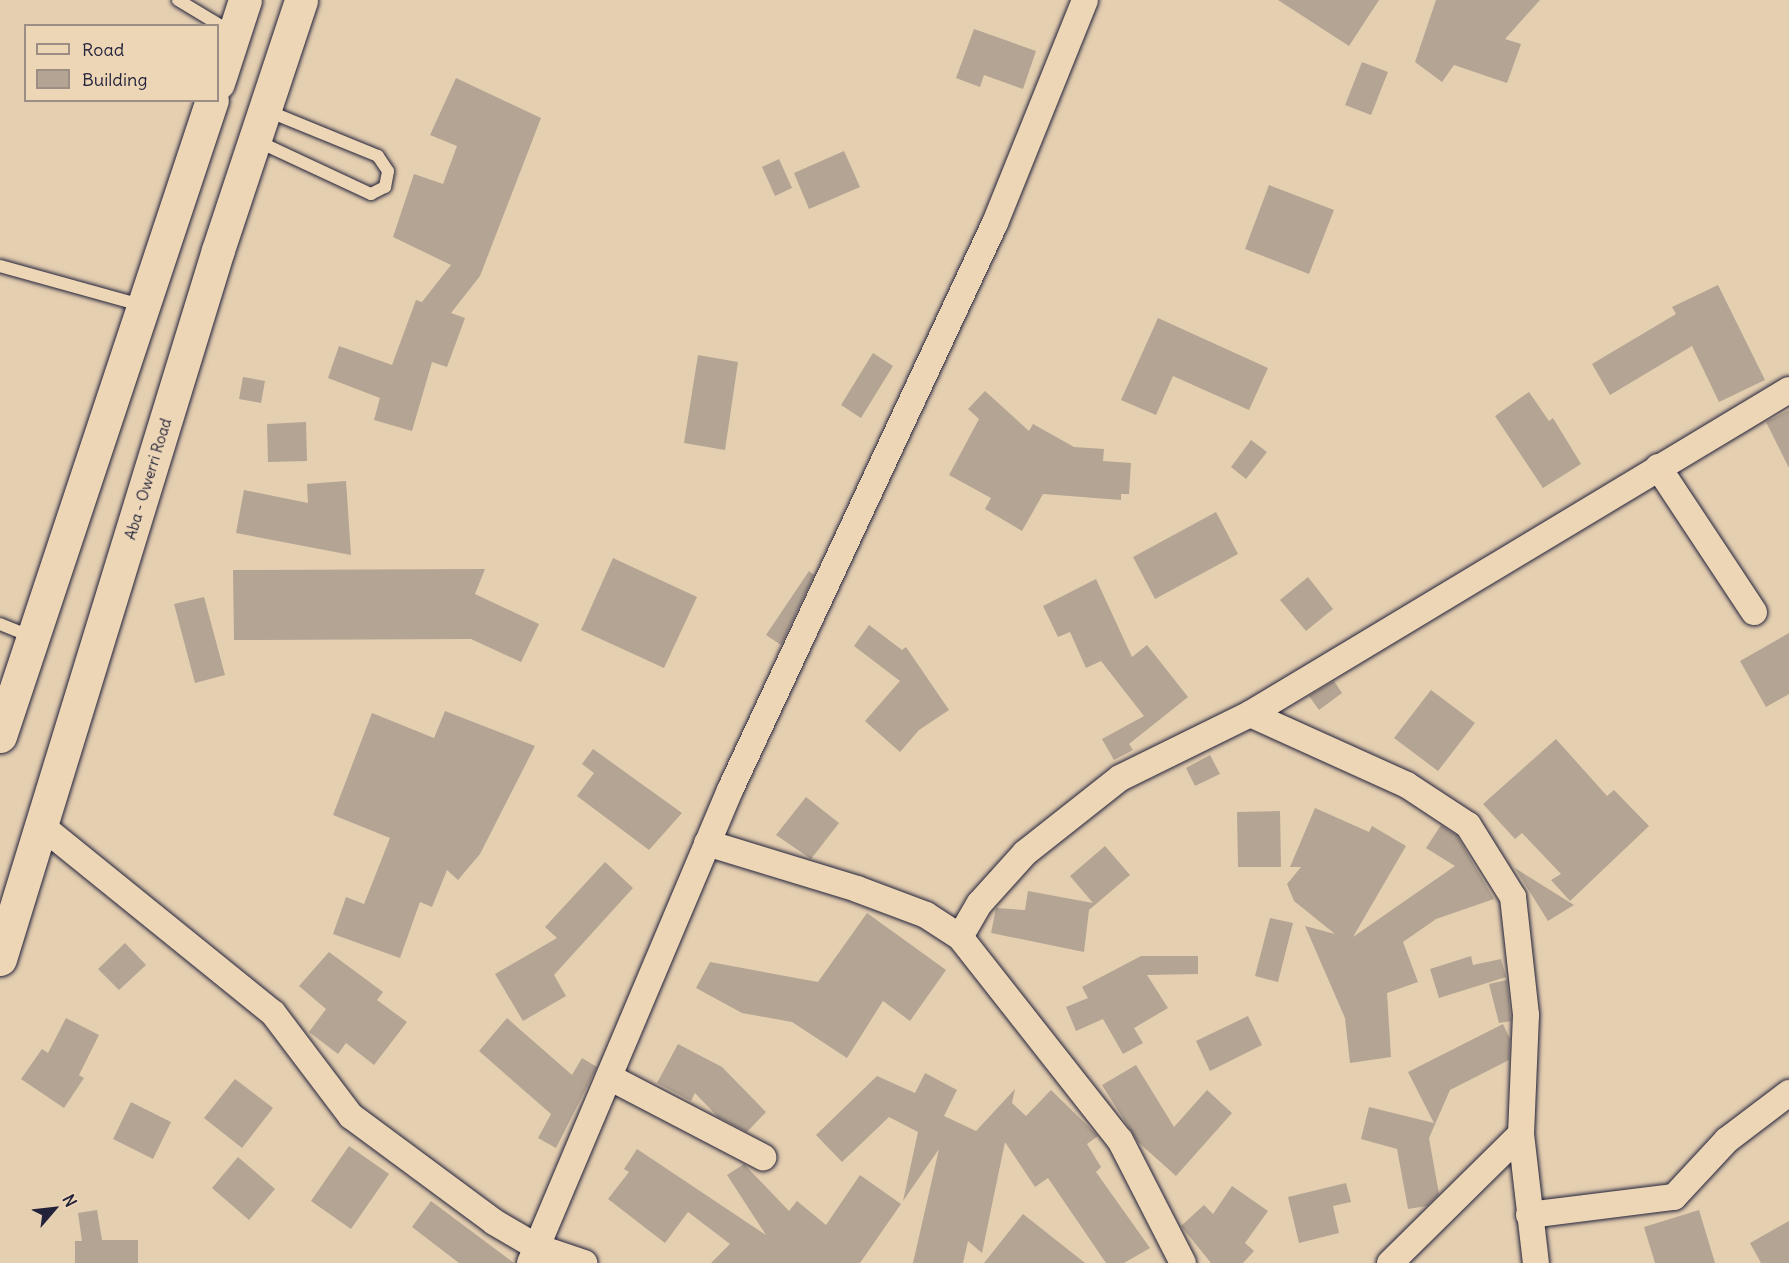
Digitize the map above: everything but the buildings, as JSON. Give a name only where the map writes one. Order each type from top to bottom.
[{"type":"highway","points":[[219,80],[245,0]]},
{"type":"highway","name":"Aba - Owerri Road","points":[[0,959],[301,0]]},
{"type":"highway","points":[[0,736],[8,683],[30,636],[211,102]]},
{"type":"street","points":[[534,1255],[707,843],[995,223],[1085,0]]},
{"type":"street","points":[[960,937],[980,903],[1025,853],[1120,778],[1250,714],[1789,390]]},
{"type":"street","points":[[1658,467],[1754,612]]},
{"type":"street","points":[[1250,714],[1407,785],[1468,825],[1512,897],[1526,1016],[1521,1134],[1536,1263]]},
{"type":"street","points":[[43,827],[273,1013],[351,1116],[437,1184],[534,1255],[584,1263]]},
{"type":"street","points":[[707,843],[887,900],[926,915],[960,937],[1120,1140],[1183,1263]]},
{"type":"street","points":[[609,1077],[763,1156]]},
{"type":"street","points":[[1529,1215],[1674,1197],[1727,1140],[1789,1093]]},
{"type":"street","points":[[1390,1263],[1521,1134]]},
{"type":"lane","points":[[178,0],[218,24]]},
{"type":"lane","points":[[219,25],[234,34]]},
{"type":"lane","points":[[260,125],[378,156],[388,171],[385,187],[371,194],[260,125]]},
{"type":"lane","points":[[0,266],[142,305]]},
{"type":"lane","points":[[0,624],[30,636]]}]
